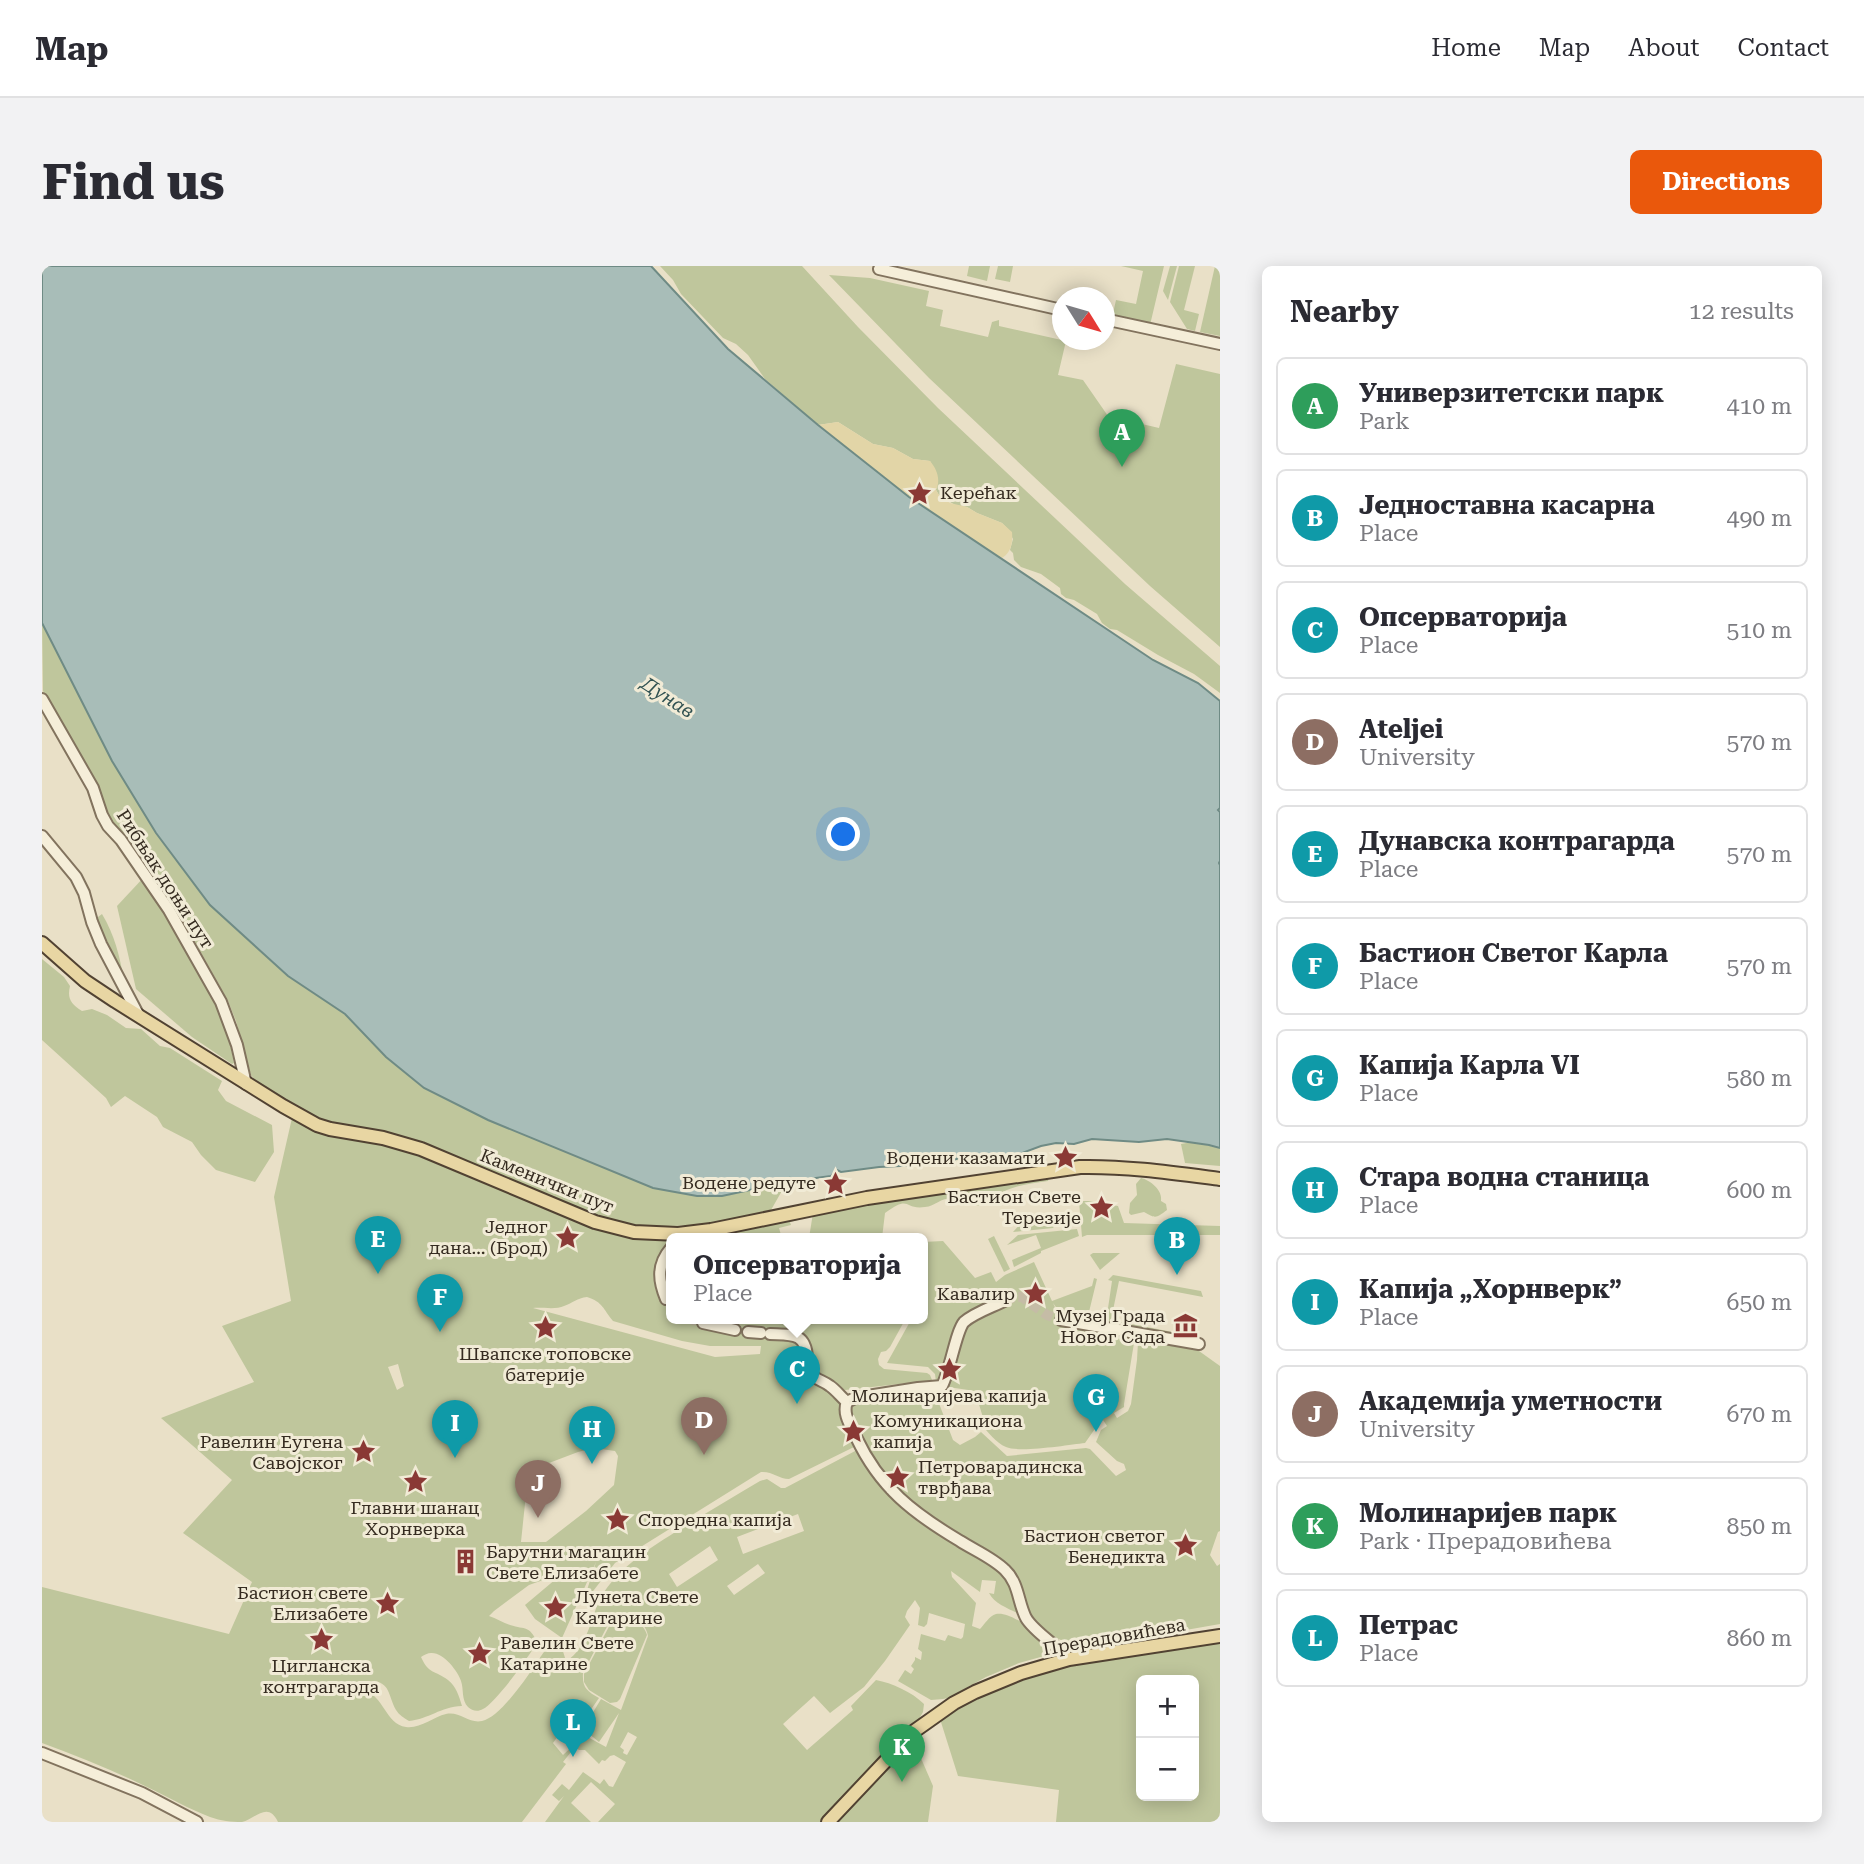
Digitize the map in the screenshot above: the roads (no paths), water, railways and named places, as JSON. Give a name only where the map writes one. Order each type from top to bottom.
[{"type":"main road","name":"Каменички пут","points":[[42,943],[85,981],[246,1084],[317,1125],[383,1138],[421,1149],[604,1224],[634,1232],[666,1234]]},
{"type":"main road","name":"Каменички пут","points":[[695,1233],[867,1198],[1080,1167],[1220,1179]]},
{"type":"main road","name":"Прерадовићева","points":[[828,1822],[900,1744],[954,1703],[1021,1673],[1069,1659],[1216,1636]]},
{"type":"street","points":[[878,269],[1052,308]]},
{"type":"street","points":[[1115,321],[1220,345]]},
{"type":"street","name":"Рибњак доњи пут","points":[[42,699],[93,788],[102,816],[169,911],[221,1002],[237,1045],[246,1084]]},
{"type":"street","points":[[42,836],[76,877],[84,893],[92,922],[139,1016]]},
{"type":"street","points":[[666,1255],[659,1271],[660,1285],[666,1299]]},
{"type":"street","points":[[1004,1301],[962,1325],[947,1377],[942,1385],[855,1398],[847,1402],[846,1414],[873,1467],[891,1490],[903,1503],[934,1525],[1004,1569],[1016,1586],[1026,1617],[1069,1659]]},
{"type":"street","points":[[1061,1320],[1199,1344]]},
{"type":"street","points":[[708,1324],[735,1330]]},
{"type":"street","points":[[748,1332],[792,1335],[801,1339],[806,1348],[809,1373],[847,1402]]},
{"type":"street","points":[[42,1753],[142,1793],[197,1822]]},
{"type":"water","name":"Дунав","points":[[42,266],[651,266],[728,349],[909,497],[1153,660],[1198,683],[1220,701],[1220,1148],[1167,1139],[1139,1142],[1092,1139],[1074,1144],[1041,1146],[995,1161],[959,1158],[943,1164],[841,1172],[837,1170],[831,1176],[793,1181],[790,1178],[787,1182],[722,1196],[697,1196],[653,1188],[488,1120],[424,1088],[386,1057],[345,1014],[288,976],[210,905],[156,833],[112,761],[42,623]]},
{"type":"tunnel","points":[[1004,1301],[1022,1297],[1047,1315],[1061,1320]]},
{"type":"place","name":"Универзитетски парк","points":[[1122,467]]},
{"type":"place","name":"Керећак","points":[[920,493]]},
{"type":"place","name":"Водени казамати","points":[[1065,1158]]},
{"type":"place","name":"Водене редуте","points":[[836,1183]]},
{"type":"place","name":"Бастион Свете Терезије","points":[[1101,1207]]},
{"type":"place","name":"Једног дана... (Брод)","points":[[568,1237]]},
{"type":"place","name":"Дунавска контрагарда","points":[[378,1274]]},
{"type":"place","name":"Једноставна касарна","points":[[1177,1275]]},
{"type":"place","name":"Кавалир","points":[[1035,1294]]},
{"type":"place","name":"Музеј Града Новог Сада","points":[[1185,1326]]},
{"type":"place","name":"Швапске топовске батерије","points":[[545,1327]]},
{"type":"place","name":"Бастион Светог Карла","points":[[440,1332]]},
{"type":"place","name":"Молинаријева капија","points":[[949,1369]]},
{"type":"place","name":"Опсерваторија","points":[[797,1404]]},
{"type":"place","name":"Комуникациона капија","points":[[853,1431]]},
{"type":"place","name":"Капија Карла VI","points":[[1096,1432]]},
{"type":"place","name":"Равелин Еугена Савојског","points":[[363,1452]]},
{"type":"place","name":"Ateljei","points":[[704,1455]]},
{"type":"place","name":"Капија „Хорнверк”","points":[[455,1458]]},
{"type":"place","name":"Стара водна станица","points":[[592,1464]]},
{"type":"place","name":"Петроварадинска тврђава","points":[[898,1477]]},
{"type":"place","name":"Главни шанац Хорнверка","points":[[415,1481]]},
{"type":"place","name":"Академија уметности","points":[[538,1518]]},
{"type":"place","name":"Споредна капија","points":[[618,1520]]},
{"type":"place","name":"Бастион светог Бенедикта","points":[[1185,1546]]},
{"type":"place","name":"Барутни магацин Свете Елизабете","points":[[466,1562]]},
{"type":"place","name":"Бастион свете Елизабете","points":[[388,1603]]},
{"type":"place","name":"Лунета Свете Катарине","points":[[555,1607]]},
{"type":"place","name":"Цигланска контрагарда","points":[[321,1639]]},
{"type":"place","name":"Равелин Свете Катарине","points":[[480,1653]]},
{"type":"place","name":"Петрас","points":[[573,1757]]},
{"type":"place","name":"Молинаријев парк","points":[[902,1782]]}]
